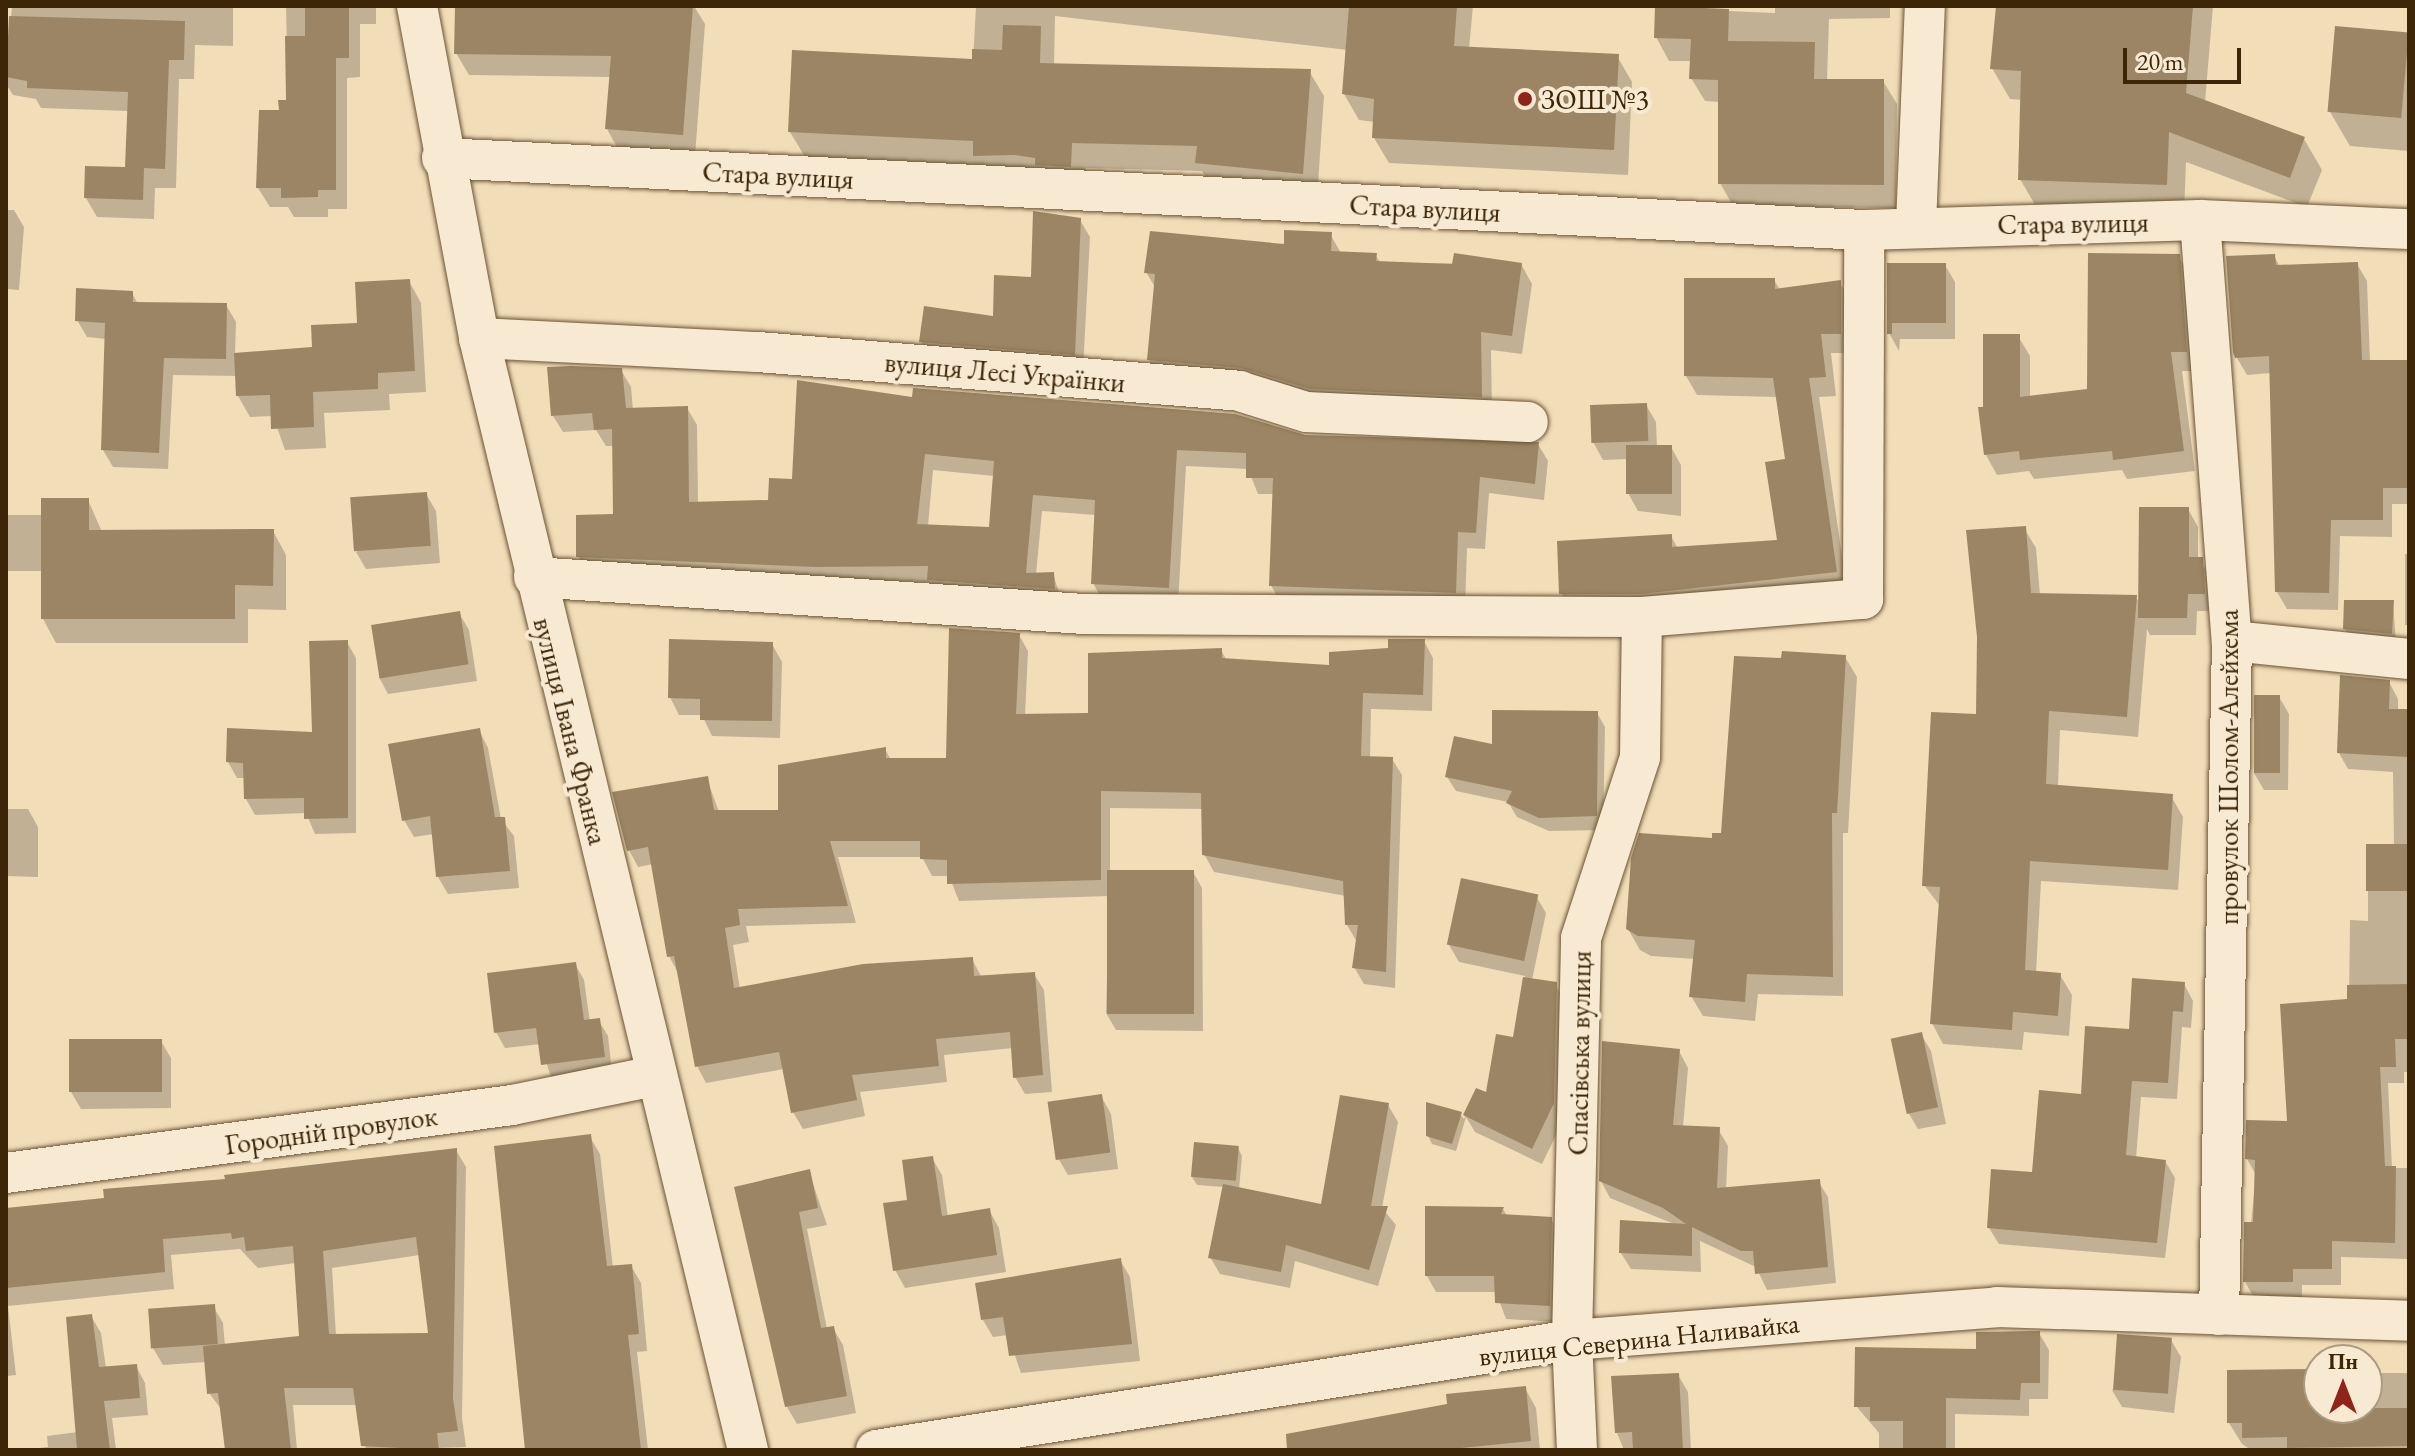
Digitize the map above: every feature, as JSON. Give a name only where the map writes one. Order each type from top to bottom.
[{"type":"street","name":"вулиця Івана Франка","points":[[417,6],[442,158],[479,338],[654,1076],[748,1450]]},
{"type":"street","points":[[1916,226],[1925,6]]},
{"type":"street","name":"Стара вулиця","points":[[442,158],[1864,230],[1916,226],[2200,220],[2409,229]]},
{"type":"street","name":"провулок Шолом-Алейхема","points":[[2200,220],[2232,641],[2219,1315]]},
{"type":"street","points":[[534,577],[1084,614],[1642,617],[1863,599],[1864,230]]},
{"type":"street","name":"вулиця Лесі Українки","points":[[479,338],[895,363],[1239,391],[1306,412],[1528,422]]},
{"type":"street","name":"Спасівська вулиця","points":[[1577,1450],[1572,1340],[1581,938],[1640,757],[1642,617]]},
{"type":"street","points":[[2232,641],[2409,659]]},
{"type":"street","name":"Городній провулок","points":[[6,1173],[512,1105],[654,1076]]},
{"type":"street","name":"вулиця Северина Наливайка","points":[[876,1450],[1572,1340],[1997,1307],[2409,1321]]},
{"type":"building","points":[[305,6],[349,6],[349,58],[336,58],[336,190],[318,190],[318,197],[281,198],[281,188],[256,188],[259,110],[279,110],[278,100],[286,100],[285,36],[305,36]]},
{"type":"building","points":[[455,6],[693,6],[683,135],[605,129],[611,56],[454,54]]},
{"type":"building","points":[[1349,6],[1457,6],[1454,46],[1619,54],[1614,150],[1372,138],[1374,99],[1342,94]]},
{"type":"building","points":[[1655,6],[1729,9],[1728,41],[1815,42],[1814,79],[1884,79],[1884,185],[1718,184],[1718,80],[1689,79],[1691,39],[1654,38]]},
{"type":"building","points":[[1996,6],[2193,6],[2186,93],[2305,137],[2290,178],[2169,132],[2167,185],[2018,180],[2021,71],[1990,69]]},
{"type":"building","points":[[9,16],[185,21],[184,60],[169,60],[165,169],[144,168],[143,200],[84,198],[85,166],[125,167],[128,92],[27,88],[27,81],[6,77]]},
{"type":"building","points":[[1003,25],[1041,26],[1040,63],[1311,69],[1303,174],[1195,163],[1197,146],[1072,143],[1071,167],[1035,165],[1035,158],[1014,155],[973,156],[973,141],[788,132],[792,50],[972,59],[972,49],[1002,50]]},
{"type":"building","points":[[2335,26],[2409,32],[2401,118],[2328,112]]},
{"type":"building","points":[[1033,211],[1081,218],[1075,355],[919,342],[924,306],[993,316],[994,275],[1031,277]]},
{"type":"building","points":[[1284,230],[1332,232],[1331,251],[1377,253],[1376,261],[1452,264],[1454,253],[1522,263],[1512,336],[1481,332],[1482,397],[1310,389],[1241,368],[1147,360],[1155,274],[1144,273],[1150,231],[1284,244]]},
{"type":"building","points":[[2088,253],[2180,254],[2187,352],[2171,352],[2184,451],[2113,460],[2112,451],[2020,460],[2019,451],[1984,455],[1978,407],[1983,407],[1983,334],[2020,334],[2020,397],[2087,389]]},
{"type":"building","points":[[2275,254],[2276,265],[2358,262],[2362,360],[2409,360],[2409,488],[2383,488],[2383,520],[2331,520],[2329,593],[2275,592],[2269,356],[2235,358],[2233,352],[2226,256]]},
{"type":"building","points":[[1887,263],[1946,263],[1946,323],[1892,323],[1892,334],[1887,334]]},
{"type":"building","points":[[1684,278],[1775,278],[1775,289],[1841,280],[1841,334],[1821,334],[1826,377],[1809,378],[1837,572],[1641,594],[1559,594],[1557,541],[1672,534],[1672,547],[1777,540],[1765,462],[1785,459],[1773,378],[1684,376]]},
{"type":"building","points":[[410,279],[415,371],[378,373],[378,389],[313,392],[314,427],[271,429],[270,395],[236,396],[234,353],[312,347],[311,325],[357,323],[355,282]]},
{"type":"building","points":[[76,288],[133,291],[133,302],[227,303],[226,359],[164,358],[159,453],[101,450],[105,323],[75,321]]},
{"type":"building","points":[[547,367],[622,368],[626,408],[688,406],[689,502],[768,500],[769,478],[792,479],[797,380],[912,397],[913,388],[1235,414],[1305,435],[1539,442],[1535,484],[1480,477],[1476,533],[1458,532],[1456,593],[1269,586],[1273,478],[1246,478],[1246,453],[1177,450],[1169,588],[1091,584],[1095,500],[1033,495],[1026,573],[1054,572],[1055,589],[927,580],[928,566],[816,567],[576,557],[576,515],[613,514],[612,429],[594,430],[592,413],[551,416]],"holes":[[[925,454],[994,461],[989,527],[917,524]]]},
{"type":"building","points":[[1647,403],[1648,441],[1591,443],[1590,405]]},
{"type":"building","points":[[1626,445],[1672,445],[1672,494],[1626,494]]},
{"type":"building","points":[[427,492],[431,546],[354,551],[350,497]]},
{"type":"building","points":[[41,498],[89,498],[89,530],[274,529],[273,586],[235,585],[235,619],[41,619]]},
{"type":"building","points":[[2139,507],[2189,507],[2189,557],[2203,557],[2205,594],[2188,594],[2187,618],[2138,618]]},
{"type":"building","points":[[2026,526],[2031,593],[2137,595],[2127,717],[2049,711],[2046,784],[2173,794],[2168,870],[2030,861],[2025,970],[2061,973],[2058,1016],[2013,1012],[2012,1030],[1930,1024],[1940,887],[1922,886],[1931,712],[1976,714],[1977,637],[1966,530]]},
{"type":"building","points":[[2344,600],[2394,600],[2392,634],[2343,629]]},
{"type":"building","points":[[460,611],[468,664],[380,678],[371,625]]},
{"type":"building","points":[[949,628],[1020,633],[1016,714],[1088,713],[1088,653],[1222,648],[1222,658],[1329,665],[1329,652],[1388,648],[1388,639],[1425,639],[1423,695],[1363,693],[1361,756],[1393,757],[1386,972],[1352,968],[1358,925],[1345,925],[1343,881],[1202,855],[1201,793],[1101,791],[1101,880],[947,884],[947,860],[920,859],[920,841],[830,841],[848,906],[738,909],[740,925],[725,928],[734,988],[863,964],[973,957],[974,976],[1035,972],[1043,1075],[1013,1078],[1010,1032],[936,1039],[939,1066],[852,1075],[857,1100],[791,1113],[779,1052],[695,1067],[674,956],[667,957],[648,847],[627,851],[612,792],[708,776],[714,810],[778,810],[778,765],[886,747],[886,758],[946,758]]},
{"type":"building","points":[[669,639],[773,642],[772,721],[700,720],[700,699],[668,698]]},
{"type":"building","points":[[348,640],[348,818],[304,819],[304,798],[244,799],[243,763],[226,762],[227,728],[312,732],[309,641]]},
{"type":"building","points":[[1782,651],[1846,655],[1837,813],[1832,813],[1833,977],[1747,974],[1745,1002],[1689,997],[1695,940],[1638,936],[1626,929],[1631,858],[1639,833],[1712,838],[1712,833],[1721,833],[1734,656],[1781,658]]},
{"type":"building","points":[[2340,675],[2390,680],[2389,709],[2409,709],[2409,757],[2337,753]]},
{"type":"building","points":[[2254,695],[2280,695],[2280,773],[2254,773]]},
{"type":"building","points":[[1492,710],[1598,711],[1597,816],[1539,818],[1506,803],[1512,791],[1445,777],[1454,736],[1492,744]]},
{"type":"building","points":[[480,728],[495,817],[505,817],[510,871],[436,877],[430,816],[402,821],[388,744]]},
{"type":"building","points":[[2366,844],[2409,844],[2409,891],[2366,891]]},
{"type":"building","points":[[1107,870],[1194,870],[1194,1014],[1107,1014]]},
{"type":"building","points":[[1461,878],[1538,894],[1524,961],[1447,945]]},
{"type":"building","points":[[576,962],[584,1020],[600,1018],[605,1057],[541,1065],[536,1028],[494,1033],[487,973]]},
{"type":"building","points":[[1523,977],[1557,982],[1554,1103],[1532,1149],[1463,1115],[1476,1088],[1486,1092],[1496,1034],[1513,1037]]},
{"type":"building","points":[[2132,978],[2185,982],[2183,1012],[2173,1011],[2168,1083],[2132,1081],[2126,1155],[2166,1160],[2157,1243],[1987,1228],[1991,1169],[2032,1172],[2039,1090],[2081,1094],[2085,1026],[2129,1029]]},
{"type":"building","points":[[2409,984],[2409,1039],[2395,1039],[2396,1067],[2380,1067],[2385,1166],[2396,1166],[2395,1243],[2332,1241],[2332,1269],[2293,1269],[2293,1282],[2243,1282],[2244,1222],[2253,1222],[2255,1160],[2245,1159],[2246,1120],[2287,1121],[2280,1004],[2347,999],[2347,985]]},
{"type":"building","points":[[1922,1032],[1938,1107],[1907,1114],[1891,1039]]},
{"type":"building","points":[[69,1039],[162,1039],[162,1092],[69,1092]]},
{"type":"building","points":[[1602,1041],[1680,1049],[1673,1125],[1720,1127],[1717,1188],[1820,1179],[1828,1267],[1755,1274],[1753,1251],[1741,1251],[1692,1227],[1692,1256],[1619,1253],[1620,1220],[1686,1224],[1663,1208],[1599,1181]]},
{"type":"building","points":[[1102,1094],[1110,1152],[1056,1160],[1048,1102]]},
{"type":"building","points":[[1340,1095],[1389,1103],[1371,1206],[1388,1206],[1369,1270],[1286,1245],[1281,1272],[1208,1258],[1223,1184],[1321,1204]]},
{"type":"building","points":[[1426,1102],[1462,1112],[1452,1144],[1426,1136]]},
{"type":"building","points":[[591,1134],[607,1266],[632,1264],[639,1334],[628,1335],[641,1450],[525,1450],[494,1146]]},
{"type":"building","points":[[1194,1142],[1239,1146],[1236,1181],[1191,1177]]},
{"type":"building","points":[[457,1148],[453,1399],[458,1431],[437,1433],[439,1450],[361,1446],[353,1388],[284,1388],[291,1450],[225,1450],[218,1393],[207,1394],[203,1346],[299,1336],[293,1246],[246,1251],[244,1237],[232,1239],[231,1233],[163,1239],[165,1272],[6,1288],[6,1208],[104,1198],[103,1189],[225,1179],[224,1175]],"holes":[[[416,1237],[428,1333],[329,1334],[323,1251]]]},
{"type":"building","points":[[933,1156],[942,1216],[990,1208],[997,1255],[893,1271],[883,1203],[907,1200],[902,1160]]},
{"type":"building","points":[[810,1169],[818,1208],[799,1212],[821,1328],[834,1326],[847,1396],[785,1407],[734,1187]]},
{"type":"building","points":[[1425,1206],[1504,1207],[1501,1214],[1552,1217],[1550,1306],[1495,1303],[1494,1276],[1425,1276]]},
{"type":"building","points":[[1121,1258],[1132,1344],[1009,1356],[1003,1317],[981,1320],[975,1283]]},
{"type":"building","points":[[215,1304],[218,1344],[151,1349],[148,1309]]},
{"type":"building","points":[[92,1314],[99,1367],[137,1364],[140,1398],[104,1401],[110,1450],[77,1450],[66,1317]]},
{"type":"building","points":[[2040,1331],[2040,1383],[2021,1383],[2020,1400],[1946,1398],[1946,1450],[1903,1450],[1903,1421],[1870,1421],[1870,1407],[1854,1407],[1855,1347],[1976,1349],[1976,1332]]},
{"type":"building","points":[[2117,1334],[2172,1338],[2168,1394],[2113,1390]]},
{"type":"building","points":[[2303,1369],[2303,1424],[2383,1424],[2383,1408],[2409,1408],[2409,1446],[2287,1448],[2287,1437],[2242,1438],[2242,1423],[2227,1423],[2227,1370]]},
{"type":"building","points":[[1679,1373],[1683,1450],[1633,1450],[1632,1432],[1615,1433],[1611,1376]]},
{"type":"building","points":[[1526,1386],[1531,1441],[1441,1450],[1287,1450],[1286,1434],[1447,1404],[1446,1394]]},
{"type":"place","name":"ЗОШ №3","points":[[1525,99]]}]
